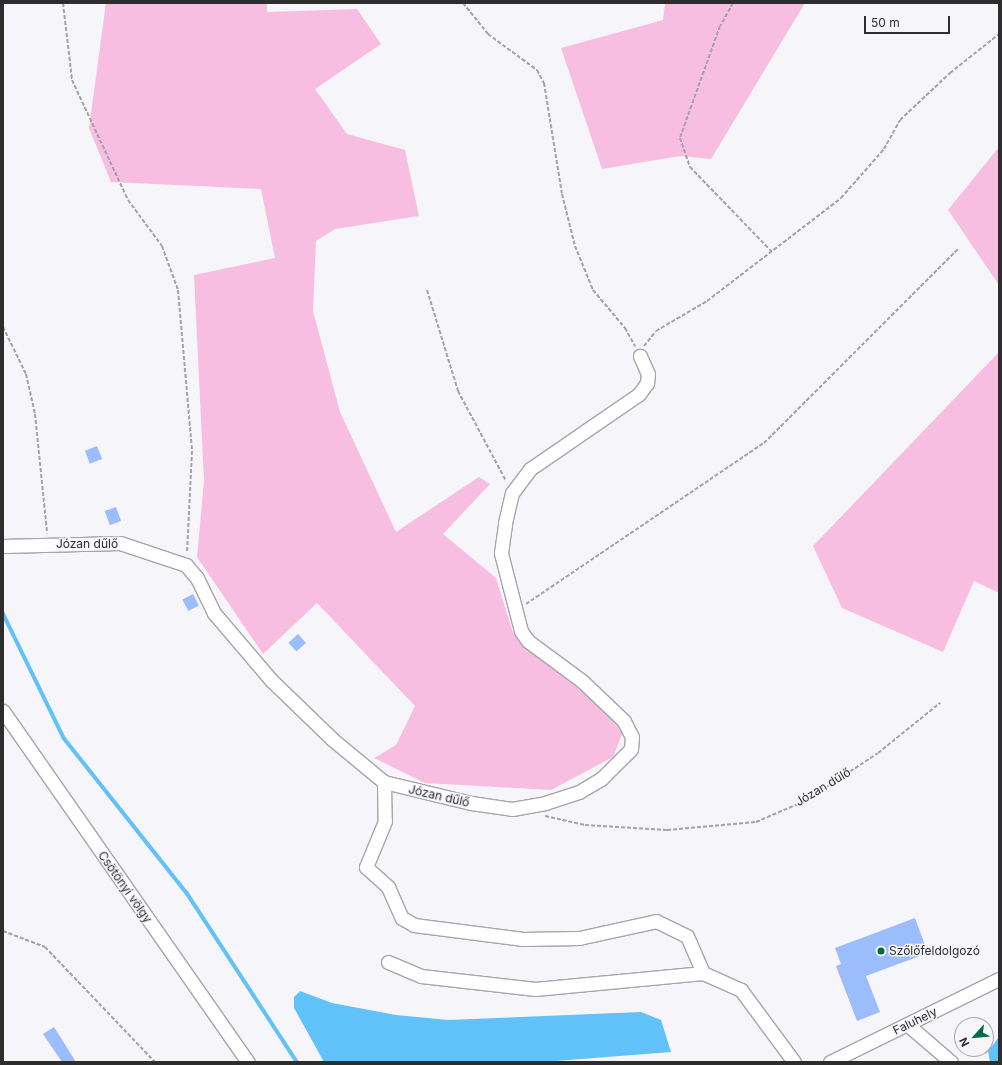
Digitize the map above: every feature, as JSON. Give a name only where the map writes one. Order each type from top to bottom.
[{"type":"street","points":[[515,611],[501,553],[512,493],[530,469],[639,394],[647,383],[648,374],[640,356]]},
{"type":"street","name":"Józan dűlő","points":[[3,546],[120,543],[186,565],[197,578],[214,613],[271,680],[332,738],[384,782],[471,803],[512,809],[579,792],[601,779],[631,749],[632,737],[624,721],[582,681],[528,641],[515,611]]},
{"type":"street","name":"Csötönyi völgy","points":[[3,711],[248,1062]]},
{"type":"street","points":[[384,782],[385,821],[366,867],[388,887],[402,918],[414,925],[523,939],[579,938],[656,921],[687,936],[703,973]]},
{"type":"street","points":[[388,962],[421,976],[534,989],[703,973],[741,990],[794,1062]]},
{"type":"street","name":"Faluhely","points":[[830,1062],[999,979]]},
{"type":"street","points":[[908,1025],[951,1062]]},
{"type":"path","points":[[63,3],[72,80],[128,200],[162,246],[178,290],[192,451],[186,565]]},
{"type":"path","points":[[463,3],[488,34],[537,70],[548,103],[562,194],[580,260],[593,290],[625,328],[640,356]]},
{"type":"path","points":[[733,3],[720,26],[680,138],[690,168],[771,251]]},
{"type":"path","points":[[640,356],[646,341],[656,331],[707,300],[857,183],[884,149],[900,120],[950,73],[999,34]]},
{"type":"path","points":[[515,611],[764,443],[959,248]]},
{"type":"path","points":[[428,290],[458,391],[512,493]]},
{"type":"path","points":[[3,327],[26,374],[35,414],[45,487],[47,544]]},
{"type":"path","name":"Józan dűlő","points":[[541,815],[585,824],[668,830],[756,822],[804,801],[878,753],[940,703]]},
{"type":"path","points":[[3,931],[45,947],[155,1062]]},
{"type":"shaded area","points":[[106,3],[267,3],[267,12],[357,9],[381,44],[315,89],[347,134],[405,150],[419,216],[335,229],[316,241],[313,311],[340,412],[396,532],[479,477],[490,484],[443,534],[496,578],[513,633],[590,697],[623,732],[613,757],[551,790],[425,783],[374,758],[396,745],[415,706],[317,603],[263,654],[197,557],[204,481],[194,275],[275,258],[261,189],[111,182],[89,128]]},
{"type":"shaded area","points":[[665,3],[805,3],[711,159],[680,156],[602,169],[561,48],[663,20]]},
{"type":"shaded area","points":[[999,147],[999,285],[948,210]]},
{"type":"shaded area","points":[[999,352],[999,593],[974,581],[943,652],[842,608],[813,546]]},
{"type":"water","points":[[300,991],[332,1003],[396,1015],[448,1020],[641,1012],[661,1020],[671,1052],[543,1062],[324,1062],[294,1008],[294,997]]},
{"type":"water","points":[[999,1037],[999,1062],[990,1062],[989,1057],[994,1057],[994,1043]]},
{"type":"building","points":[[97,446],[102,459],[90,464],[85,451]]},
{"type":"building","points":[[116,507],[121,521],[110,525],[105,511]]},
{"type":"building","points":[[193,594],[199,606],[188,611],[182,599]]},
{"type":"building","points":[[298,634],[306,643],[296,652],[288,643]]},
{"type":"building","name":"Szőlőfeldolgozó","points":[[915,918],[928,953],[866,976],[880,1012],[857,1021],[836,966],[841,964],[835,948]]},
{"type":"building","points":[[54,1027],[76,1062],[62,1062],[43,1034]]},
{"type":"waterway","points":[[3,613],[64,738],[187,893],[297,1062]]},
{"type":"place","name":"Szőlőfeldolgozó","points":[[881,951]]}]
